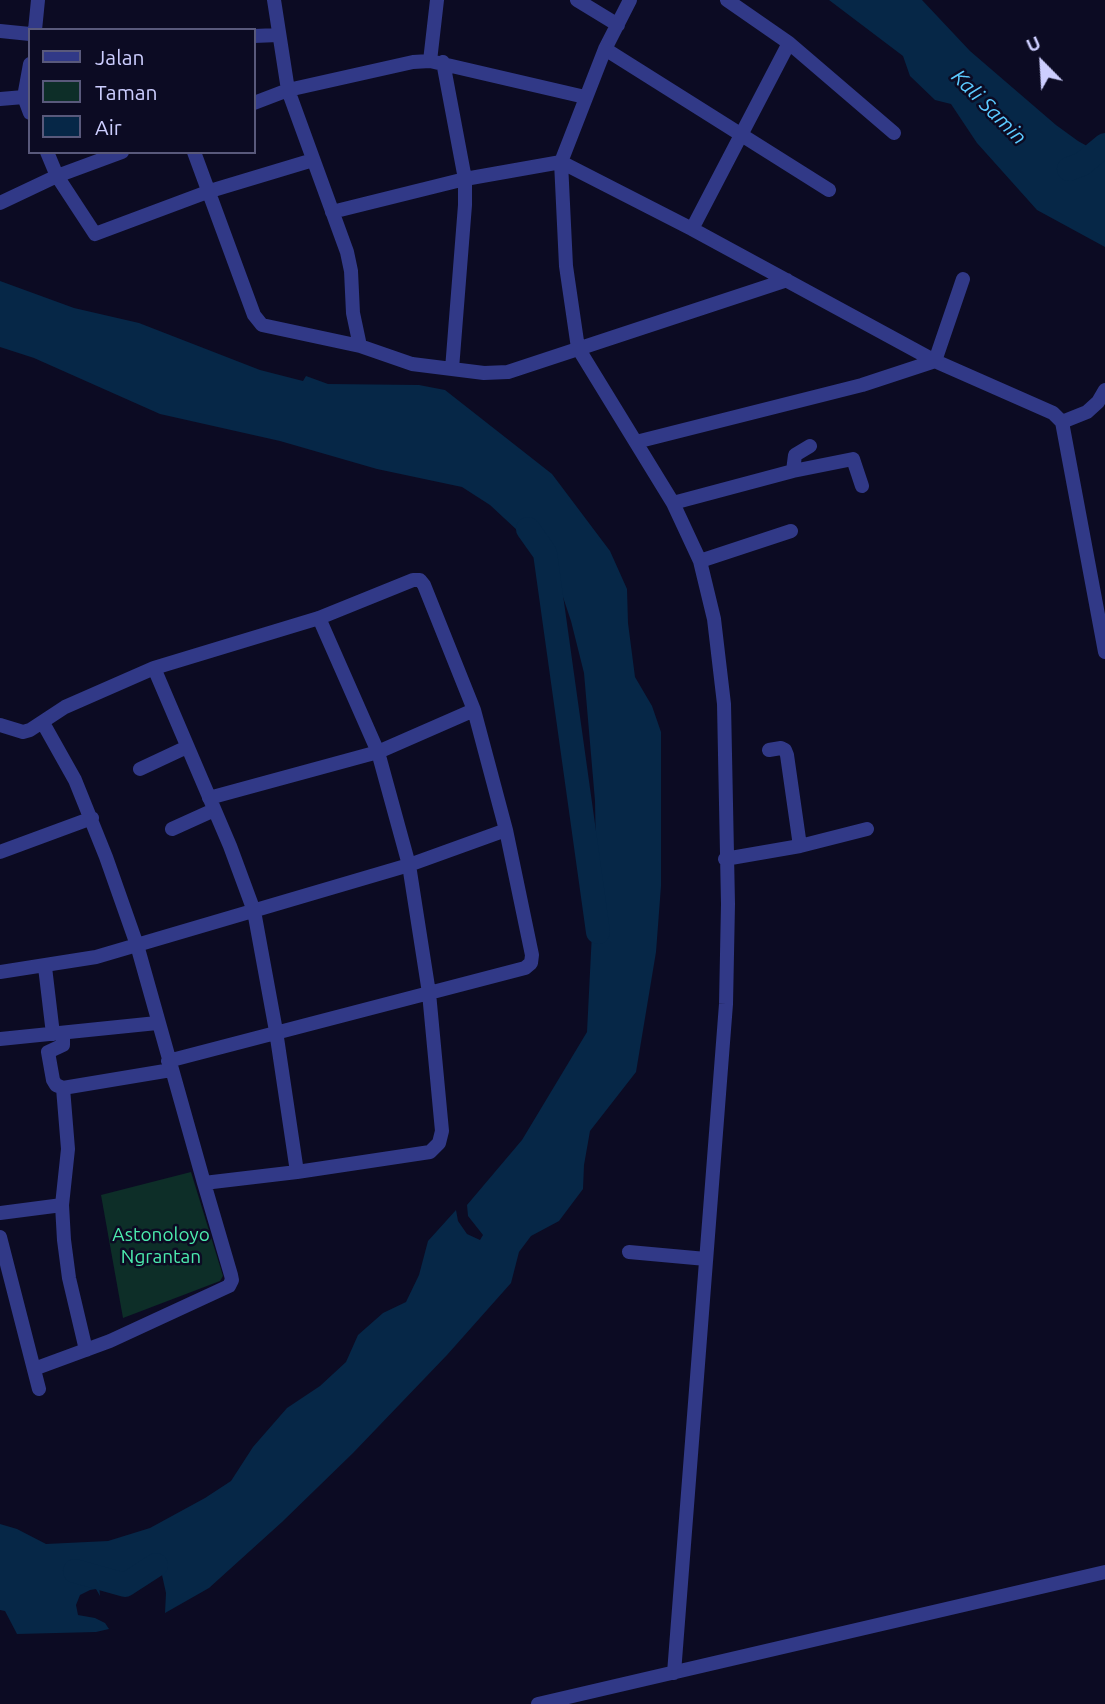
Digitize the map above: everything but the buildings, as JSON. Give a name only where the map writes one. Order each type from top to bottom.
[{"type":"street","points":[[34,28],[38,0]]},
{"type":"street","points":[[274,0],[288,90],[351,271],[353,313],[360,346]]},
{"type":"street","points":[[437,0],[436,61],[465,179],[466,205],[452,369]]},
{"type":"street","points":[[577,0],[618,24]]},
{"type":"street","points":[[630,0],[605,49],[561,162],[566,266],[578,348],[673,503],[700,561],[714,620],[724,704],[728,904],[726,1004],[674,1673]]},
{"type":"street","points":[[727,0],[789,43],[894,133]]},
{"type":"street","points":[[0,31],[28,34]]},
{"type":"street","points":[[256,36],[278,35]]},
{"type":"street","points":[[692,229],[789,43]]},
{"type":"street","points":[[605,49],[829,190]]},
{"type":"street","points":[[256,102],[288,90],[413,62],[436,61],[585,97]]},
{"type":"street","points":[[28,75],[24,97],[28,108]]},
{"type":"street","points":[[0,99],[24,97]]},
{"type":"street","points":[[48,154],[57,176],[96,234],[210,191],[313,160]]},
{"type":"street","points":[[0,203],[57,176],[117,154]]},
{"type":"street","points":[[195,154],[254,315],[262,325],[360,346],[412,364],[496,374],[788,280]]},
{"type":"street","points":[[332,212],[465,179],[561,162],[788,280],[935,361],[1053,414],[1062,422],[1105,652]]},
{"type":"street","points":[[935,361],[962,279]]},
{"type":"street","points":[[636,442],[862,385],[935,361]]},
{"type":"street","points":[[1062,422],[1087,412],[1098,402],[1105,390]]},
{"type":"street","points":[[793,471],[795,455],[810,446]]},
{"type":"street","points":[[673,503],[793,471],[853,459],[862,486]]},
{"type":"street","points":[[700,561],[791,531]]},
{"type":"street","points":[[0,725],[23,732],[43,723],[65,707],[154,668],[319,618],[413,580],[420,580],[474,710],[506,830],[532,955],[531,963],[525,968],[276,1031],[169,1065],[62,1088],[53,1080],[48,1052],[63,1045],[58,1034],[44,967]]},
{"type":"street","points":[[204,1183],[430,1152],[439,1143],[442,1131],[429,993],[410,865],[378,752],[319,618]]},
{"type":"street","points":[[154,668],[254,911],[276,1031],[297,1172]]},
{"type":"street","points":[[172,829],[211,804],[378,752],[474,710]]},
{"type":"street","points":[[34,1370],[86,1350],[229,1286],[231,1275],[157,1023],[137,945],[92,818],[75,780],[43,723]]},
{"type":"street","points":[[140,769],[187,747]]},
{"type":"street","points":[[769,750],[781,748],[787,755],[800,846]]},
{"type":"street","points":[[0,852],[92,818]]},
{"type":"street","points":[[725,859],[800,846],[867,829]]},
{"type":"street","points":[[0,972],[80,961],[410,865],[506,830]]},
{"type":"street","points":[[0,1039],[157,1023]]},
{"type":"street","points":[[62,1088],[68,1149],[62,1205],[69,1278],[86,1350]]},
{"type":"street","points":[[0,1213],[62,1205]]},
{"type":"street","points":[[0,1237],[39,1389]]},
{"type":"street","points":[[629,1252],[706,1259]]},
{"type":"street","points":[[538,1704],[1105,1572]]},
{"type":"green space","name":"Astonoloyo Ngrantan","points":[[191,1172],[223,1276],[220,1281],[123,1318],[101,1195]]},
{"type":"water","points":[[829,0],[922,0],[970,51],[1056,125],[1105,156],[1105,247],[1037,210],[977,143],[951,104],[935,100],[910,76],[903,56]]},
{"type":"water","points":[[0,281],[74,308],[139,323],[260,370],[303,381],[306,376],[328,384],[419,385],[445,390],[552,474],[610,551],[627,589],[635,677],[652,706],[661,732],[661,886],[656,952],[636,1072],[590,1131],[583,1189],[559,1221],[531,1236],[519,1252],[511,1283],[447,1355],[282,1522],[209,1588],[165,1613],[166,1593],[162,1575],[152,1574],[129,1582],[108,1576],[99,1585],[100,1596],[96,1589],[90,1590],[80,1595],[76,1605],[78,1615],[95,1618],[105,1623],[109,1629],[96,1632],[17,1634],[5,1611],[0,1610],[0,1524],[17,1529],[46,1544],[108,1541],[150,1528],[205,1498],[231,1481],[253,1447],[287,1408],[320,1386],[346,1362],[358,1335],[383,1313],[406,1302],[419,1275],[428,1241],[456,1210],[458,1221],[467,1234],[480,1240],[483,1235],[468,1216],[467,1205],[522,1140],[587,1032],[596,853],[595,801],[584,673],[560,588],[546,557],[490,505],[462,487],[377,469],[280,441],[160,414],[34,358],[0,347]]},
{"type":"waterway","name":"Kali Samin","points":[[1069,169],[1082,164],[1105,145]]},
{"type":"waterway","points":[[528,529],[545,553],[598,932]]},
{"type":"waterway","points":[[75,1571],[125,1585],[156,1565]]}]
